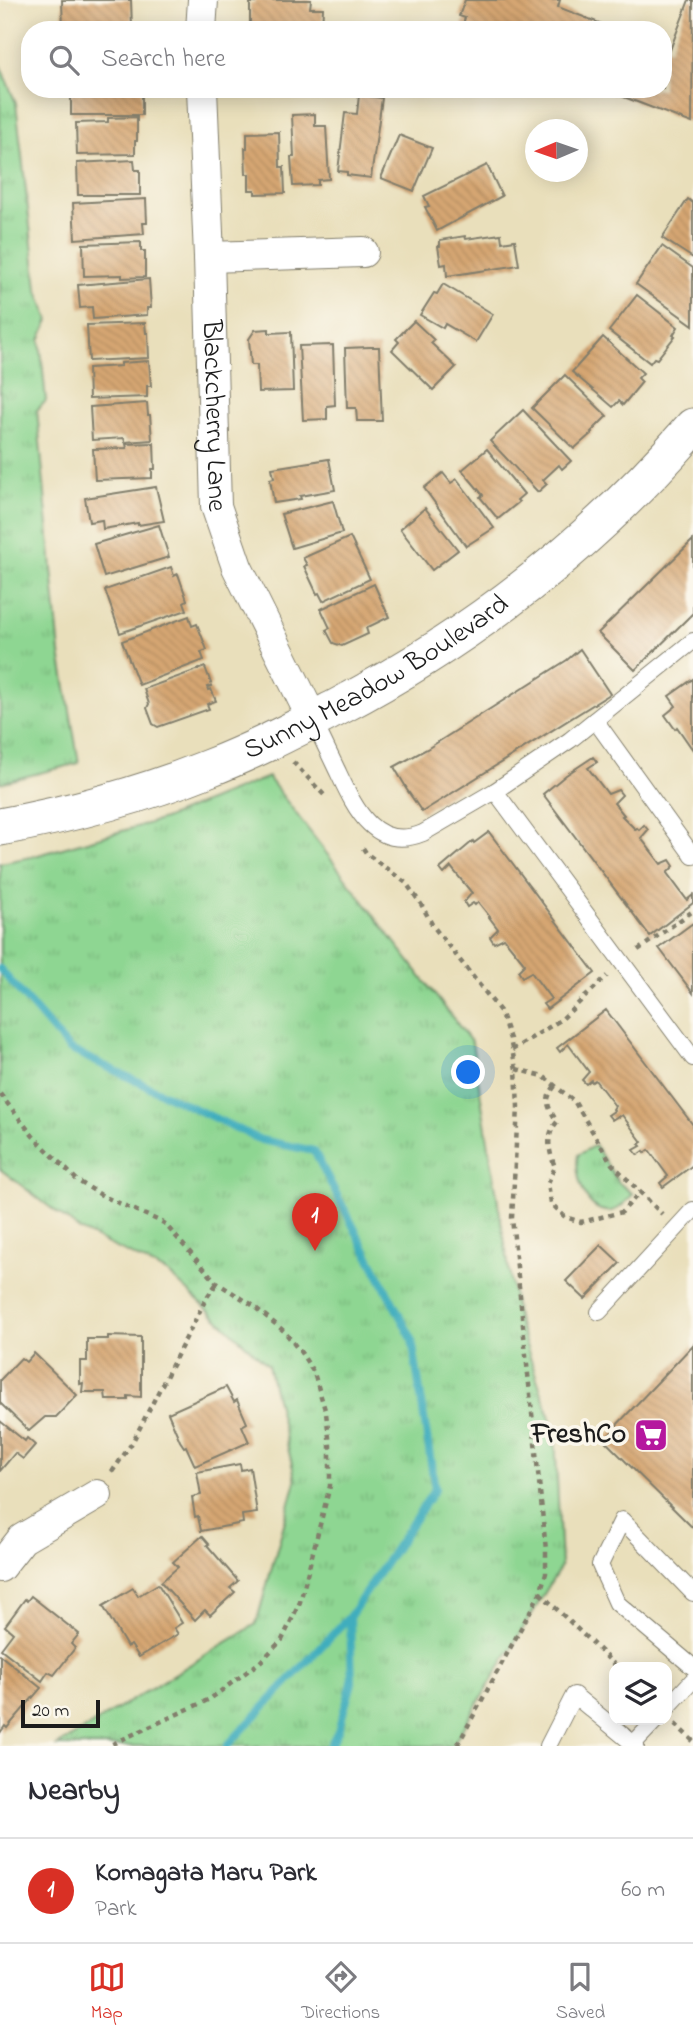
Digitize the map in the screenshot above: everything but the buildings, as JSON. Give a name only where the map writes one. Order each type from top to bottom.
[{"type":"street","points":[[202,21],[203,0]]},
{"type":"street","name":"Blackcherry Lane","points":[[202,98],[216,506],[237,567],[313,720]]},
{"type":"street","points":[[209,257],[363,252]]},
{"type":"street","name":"Sunny Meadow Boulevard","points":[[0,827],[87,808],[149,790],[209,768],[376,688],[483,620],[534,581],[629,496],[693,427]]},
{"type":"street","points":[[0,1567],[22,1539],[97,1495]]},
{"type":"lane","points":[[313,720],[355,808],[385,836],[412,838],[495,791],[570,740],[693,641]]},
{"type":"lane","points":[[595,720],[693,856]]},
{"type":"lane","points":[[495,791],[693,1058]]},
{"type":"lane","points":[[599,1312],[693,1210]]},
{"type":"lane","points":[[693,1593],[622,1520],[600,1565],[617,1603],[693,1667]]},
{"type":"lane","points":[[672,1703],[693,1680]]},
{"type":"lane","points":[[548,1746],[574,1695],[635,1745],[652,1725]]},
{"type":"path","points":[[294,765],[333,805]]},
{"type":"path","points":[[360,844],[367,853],[406,883],[454,955],[500,1011],[510,1039],[516,1069],[518,1107],[512,1218],[546,1573],[540,1593],[457,1746]]},
{"type":"path","points":[[512,1050],[562,1019],[621,963],[693,911]]},
{"type":"path","points":[[516,1069],[543,1076],[574,1101],[612,1164],[676,1228]]},
{"type":"path","points":[[555,1086],[548,1095],[548,1106],[557,1122],[551,1128],[548,1147],[555,1167],[548,1183],[551,1203],[565,1217],[581,1222],[622,1212],[640,1192]]},
{"type":"path","points":[[0,1094],[33,1136],[78,1181],[103,1196],[164,1223],[217,1283],[251,1304],[284,1331],[314,1374],[326,1413],[330,1445],[330,1486],[300,1602],[282,1640],[260,1662],[210,1699],[108,1746]]},
{"type":"path","points":[[97,1495],[132,1443],[207,1297],[217,1283]]},
{"type":"path","points":[[540,1593],[612,1662]]},
{"type":"path","points":[[672,1721],[693,1741]]},
{"type":"green space","points":[[0,65],[16,103],[37,288],[49,320],[40,340],[46,401],[37,410],[60,653],[79,763],[0,783]]},
{"type":"green space","points":[[268,777],[472,1043],[517,1318],[555,1433],[561,1566],[452,1746],[57,1746],[256,1624],[296,1481],[268,1365],[167,1272],[81,1231],[0,1169],[0,863],[31,857],[164,819]]},
{"type":"green space","points":[[595,1145],[618,1182],[633,1194],[624,1204],[611,1211],[594,1206],[588,1200],[580,1182],[578,1155]]},
{"type":"waterway","points":[[0,969],[69,1049],[261,1140],[314,1151],[412,1339],[435,1489],[350,1616],[227,1746]]},
{"type":"waterway","points":[[330,1746],[338,1731],[352,1683],[350,1616]]},
{"type":"place","name":"Komagata Maru Park","points":[[315,1251]]},
{"type":"place","name":"FreshCo","points":[[651,1435]]}]
